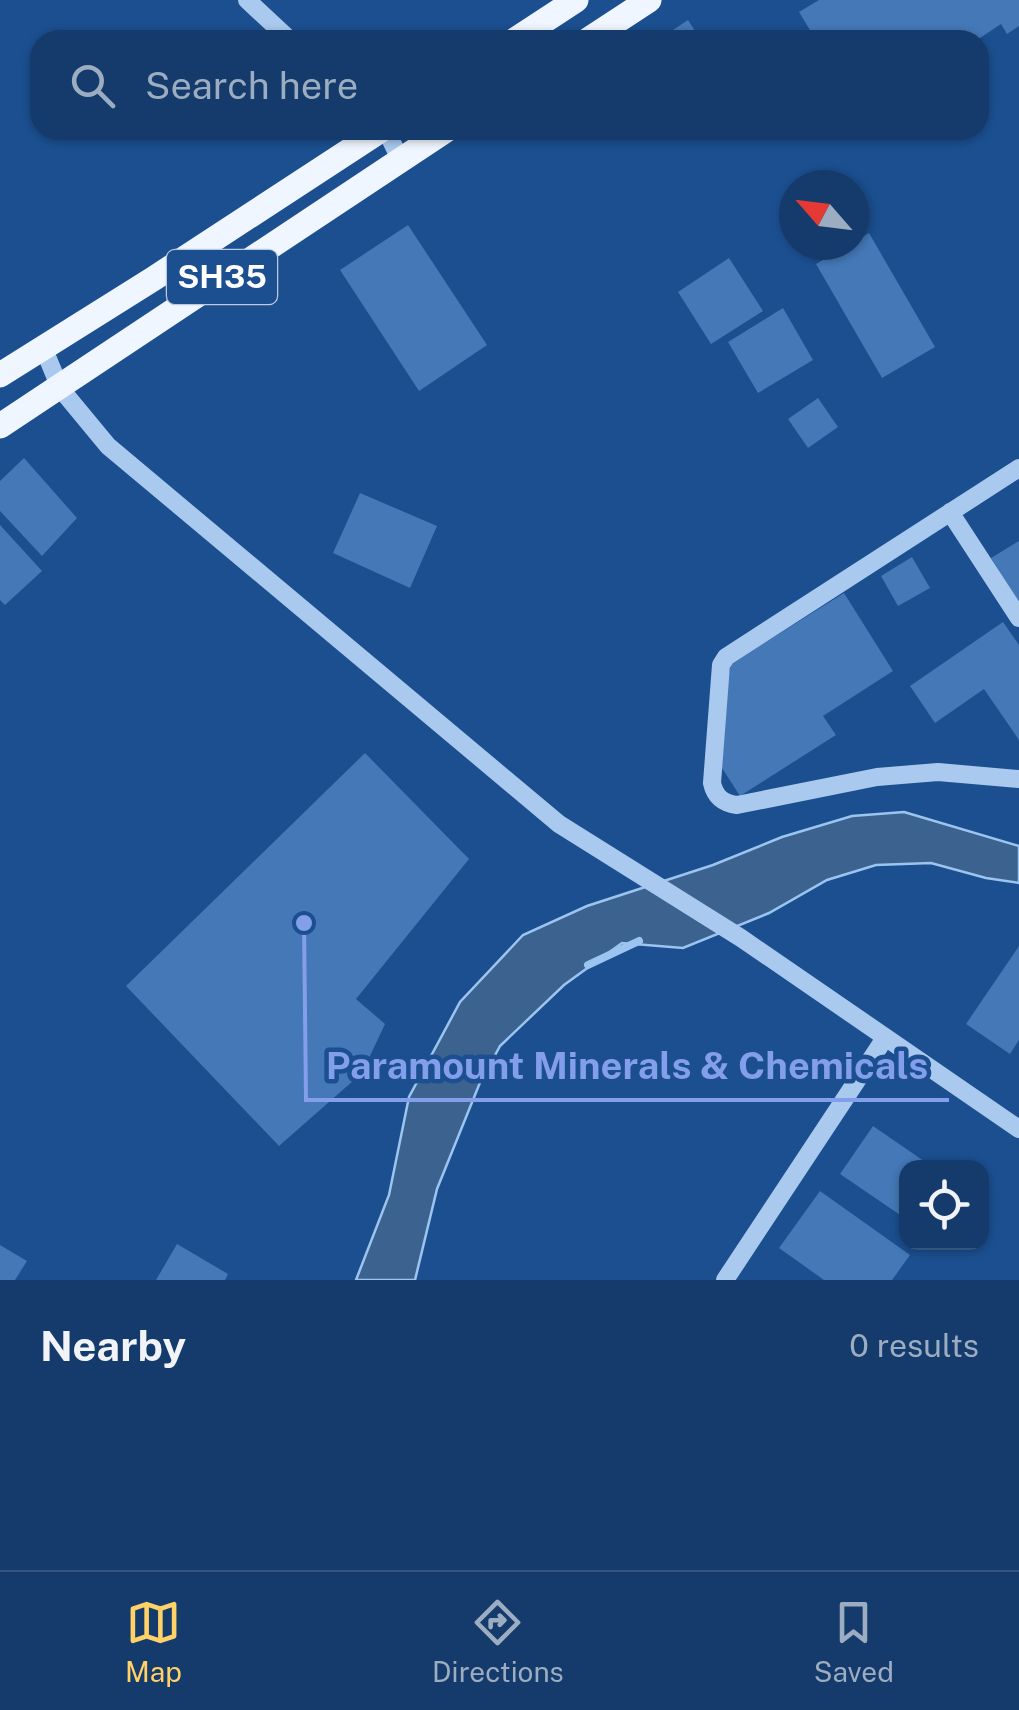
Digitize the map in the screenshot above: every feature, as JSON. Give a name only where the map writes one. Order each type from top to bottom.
[{"type":"main road","points":[[530,30],[576,0]]},
{"type":"main road","points":[[604,30],[650,0]]},
{"type":"main road","name":"SH35","points":[[0,375],[368,140]]},
{"type":"main road","name":"SH35","points":[[0,426],[430,140]]},
{"type":"street","points":[[247,0],[279,30]]},
{"type":"street","points":[[390,140],[400,159]]},
{"type":"street","points":[[43,347],[60,388],[108,446],[559,824],[741,938],[1019,1129]]},
{"type":"street","points":[[1019,468],[726,657],[721,666],[714,790],[726,804],[736,805],[878,777],[938,772],[1019,778]]},
{"type":"street","points":[[950,512],[1019,618]]},
{"type":"street","points":[[725,1280],[885,1038]]},
{"type":"water","points":[[904,812],[1019,846],[1019,883],[931,863],[876,865],[827,880],[769,913],[683,948],[622,943],[564,985],[500,1046],[479,1085],[437,1189],[415,1280],[356,1280],[389,1195],[409,1097],[460,1002],[523,935],[587,906],[713,865],[782,837],[852,816]]},
{"type":"building","points":[[819,0],[1019,0],[1019,26],[1007,34],[1001,24],[989,32],[810,30],[799,12]]},
{"type":"building","points":[[688,20],[694,30],[673,30]]},
{"type":"building","points":[[408,225],[487,345],[419,391],[340,270]]},
{"type":"building","points":[[869,233],[935,347],[882,378],[816,264],[823,260],[869,260]]},
{"type":"building","points":[[729,258],[763,311],[711,344],[678,292]]},
{"type":"building","points":[[783,308],[813,360],[758,393],[728,342]]},
{"type":"building","points":[[818,398],[838,427],[808,448],[788,419]]},
{"type":"building","points":[[24,458],[77,518],[42,556],[0,511],[0,481]]},
{"type":"building","points":[[360,493],[437,526],[410,588],[333,553]]},
{"type":"building","points":[[0,525],[42,571],[5,605],[0,600]]},
{"type":"building","points":[[1019,541],[1019,604],[991,558]]},
{"type":"building","points":[[912,557],[930,588],[898,606],[881,576]]},
{"type":"building","points":[[844,593],[893,671],[823,716],[836,735],[740,796],[722,768],[720,717],[731,664]]},
{"type":"building","points":[[1003,622],[1019,645],[1019,740],[984,689],[935,723],[910,686]]},
{"type":"building","points":[[365,753],[469,859],[356,999],[385,1024],[362,1073],[279,1146],[126,986]]},
{"type":"building","points":[[1019,946],[1019,1040],[1010,1054],[966,1024]]},
{"type":"building","points":[[873,1126],[922,1160],[899,1160],[899,1214],[840,1174]]},
{"type":"building","points":[[820,1191],[910,1255],[892,1280],[824,1280],[779,1248]]},
{"type":"building","points":[[177,1244],[228,1274],[225,1280],[156,1280]]},
{"type":"building","points":[[0,1245],[27,1261],[15,1280],[0,1280]]},
{"type":"waterway","points":[[588,965],[639,941]]},
{"type":"place","name":"Paramount Minerals & Chemicals","points":[[304,923]]}]
